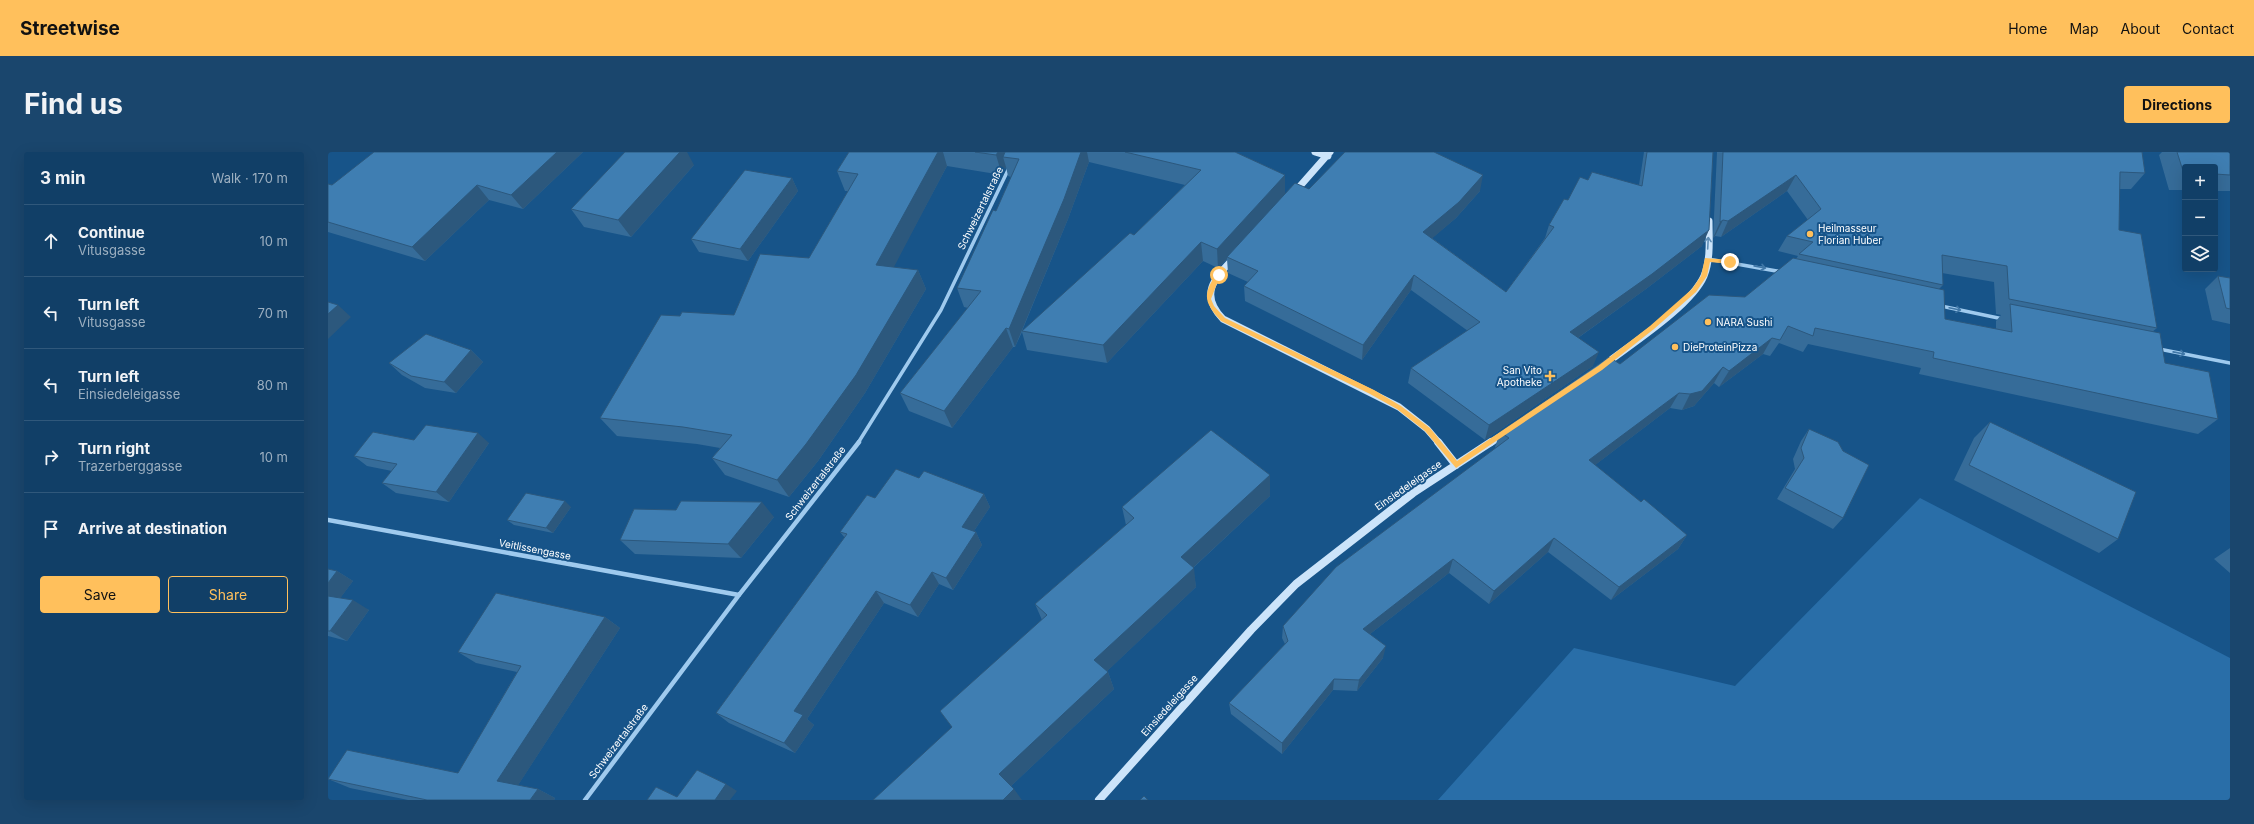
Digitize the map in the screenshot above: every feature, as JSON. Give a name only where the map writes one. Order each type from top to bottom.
[{"type":"street","points":[[1315,152],[1329,154]]},
{"type":"street","points":[[1286,202],[1329,154]]},
{"type":"street","name":"Schweizertalstraße","points":[[585,800],[739,595],[857,445],[941,310],[996,192],[1011,165]]},
{"type":"street","points":[[1600,368],[1694,291],[1704,276],[1707,259],[1710,214]]},
{"type":"street","points":[[1239,253],[1219,275],[1209,293],[1211,307],[1216,314],[1223,319],[1372,392],[1399,407],[1427,429],[1456,465]]},
{"type":"street","points":[[1707,259],[1787,273]]},
{"type":"street","points":[[1938,306],[2011,321]]},
{"type":"street","points":[[2156,349],[2230,363]]},
{"type":"street","name":"Einsiedeleigasse","points":[[1099,800],[1251,630],[1296,584],[1413,493],[1516,426]]},
{"type":"street","name":"Veitlissengasse","points":[[328,520],[739,595]]},
{"type":"shaded area","points":[[1920,498],[2230,658],[2230,800],[1438,800],[1574,648],[1735,686]]},
{"type":"building","points":[[374,152],[557,152],[511,195],[477,185],[412,247],[328,222],[328,184],[332,185]]},
{"type":"building","points":[[625,152],[680,152],[618,220],[571,209]]},
{"type":"building","points":[[849,152],[938,152],[876,265],[918,270],[856,375],[806,444],[777,480],[712,458],[732,435],[683,427],[600,418],[661,315],[680,316],[682,312],[734,315],[760,254],[809,258],[858,174],[837,171]]},
{"type":"building","points":[[975,152],[998,152],[996,155]]},
{"type":"building","points":[[1005,152],[1081,152],[1064,199],[1009,329],[1006,328],[944,411],[900,393],[981,291],[957,288],[993,210],[996,211],[1019,159],[1003,157]]},
{"type":"building","points":[[1125,152],[1235,152],[1285,175],[1217,249],[1201,242],[1103,345],[1022,331],[1130,233],[1134,235],[1201,170]]},
{"type":"building","points":[[1345,152],[1434,152],[1483,175],[1459,202],[1423,232],[1506,292],[1554,227],[1549,225],[1564,199],[1568,200],[1580,177],[1588,180],[1592,172],[1642,186],[1647,152],[1713,152],[1709,230],[1652,274],[1570,332],[1599,352],[1489,425],[1411,368],[1480,322],[1414,275],[1363,345],[1244,286],[1258,271],[1227,257],[1295,183],[1309,189]]},
{"type":"building","points":[[1723,152],[2142,152],[2145,173],[2120,172],[2119,230],[2141,234],[2157,328],[2009,299],[2007,266],[1942,255],[1943,285],[1799,254],[1813,242],[1787,236],[1821,209],[1796,175],[1728,221],[1723,220],[1720,222]]},
{"type":"building","points":[[2177,152],[2230,152],[2230,175],[2218,174],[2218,164],[2182,164],[2182,168]]},
{"type":"building","points":[[745,170],[792,178],[740,249],[691,239]]},
{"type":"building","points":[[1793,258],[1944,290],[1945,319],[2012,332],[2010,304],[2160,333],[2165,363],[2209,372],[2218,419],[1933,358],[1934,352],[1815,328],[1813,336],[1788,326],[1780,340],[1772,338],[1729,371],[1723,367],[1702,391],[1690,394],[1679,393],[1589,460],[1641,502],[1644,499],[1687,535],[1619,587],[1554,538],[1494,591],[1453,559],[1363,629],[1386,646],[1359,680],[1334,679],[1282,743],[1229,703],[1288,641],[1283,626],[1336,567],[1509,438],[1500,432],[1609,357],[1620,364],[1709,295],[1745,297]]},
{"type":"building","points":[[2218,276],[2230,278],[2230,309],[2226,308]]},
{"type":"building","points":[[328,302],[338,305],[328,314]]},
{"type":"building","points":[[426,334],[471,350],[444,382],[411,376],[389,363]]},
{"type":"building","points":[[1990,422],[2136,492],[2118,539],[1969,465]]},
{"type":"building","points":[[426,425],[478,433],[436,492],[382,483],[397,464],[354,456],[373,432],[414,440]]},
{"type":"building","points":[[1809,429],[1838,442],[1843,451],[1869,465],[1843,518],[1785,488],[1804,458],[1801,448]]},
{"type":"building","points":[[1211,430],[1270,475],[1181,557],[1194,568],[1094,660],[1108,672],[999,774],[1014,789],[1003,800],[873,800],[952,727],[940,711],[1047,615],[1035,604],[1134,518],[1122,507]]},
{"type":"building","points":[[896,469],[919,478],[924,471],[984,494],[962,527],[976,532],[946,578],[932,572],[910,605],[876,591],[794,711],[803,715],[784,743],[716,713],[847,534],[840,532],[867,495],[875,498]]},
{"type":"building","points":[[526,493],[565,501],[546,528],[507,520]]},
{"type":"building","points":[[681,501],[762,502],[728,544],[620,540],[634,509],[676,510]]},
{"type":"building","points":[[328,569],[337,571],[328,583]]},
{"type":"building","points":[[496,593],[605,617],[497,781],[538,789],[530,800],[427,800],[328,779],[347,750],[458,773],[521,666],[458,652]]},
{"type":"building","points":[[328,596],[353,600],[330,631],[328,631]]},
{"type":"building","points":[[697,770],[726,784],[715,800],[647,800],[656,787],[677,797]]},
{"type":"building","points":[[1144,796],[1148,800],[1140,800]]},
{"type":"place","name":"Heilmasseur Florian Huber","points":[[1810,234]]},
{"type":"place","name":"NARA Sushi","points":[[1708,322]]},
{"type":"place","name":"DieProteinPizza","points":[[1675,347]]},
{"type":"place","name":"San Vito Apotheke","points":[[1550,376]]},
{"type":"route","points":[[1219,275],[1212,284],[1209,293],[1211,307],[1216,314],[1223,319],[1372,392],[1399,407],[1414,417],[1427,429],[1456,465],[1490,444],[1600,368],[1652,327],[1694,291],[1704,276],[1707,259],[1730,262]]}]
